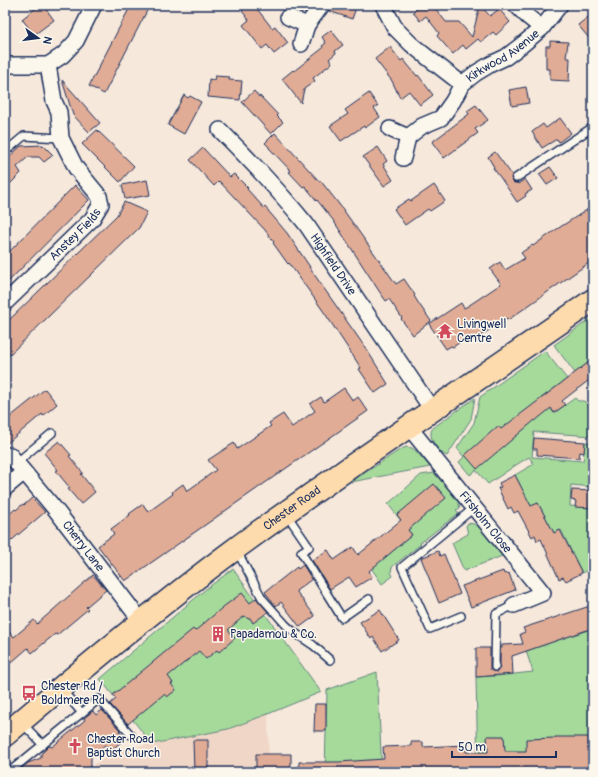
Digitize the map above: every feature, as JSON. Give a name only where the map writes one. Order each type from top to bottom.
[{"type":"highway","name":"Chester Road","points":[[13,728],[141,622],[236,549],[593,300]]},
{"type":"street","points":[[5,64],[48,65],[63,55],[76,41],[94,5]]},
{"type":"street","points":[[301,44],[307,24],[322,5]]},
{"type":"street","name":"Kirkwood Avenue","points":[[383,5],[395,28],[427,57],[462,84]]},
{"type":"street","name":"Kirkwood Avenue","points":[[516,5],[542,28]]},
{"type":"street","name":"Kirkwood Avenue","points":[[408,137],[422,126],[441,118],[453,101],[462,84],[476,73],[506,57],[524,44],[542,28],[560,5]]},
{"type":"street","points":[[288,17],[307,24]]},
{"type":"street","name":"Anstey Fields","points":[[5,303],[92,218],[102,204],[99,196],[76,168],[61,138],[59,112],[54,101],[48,65]]},
{"type":"street","points":[[390,129],[408,137],[403,158]]},
{"type":"street","name":"Highfield Drive","points":[[220,130],[259,170],[306,224],[433,411]]},
{"type":"street","name":"Firsholm Close","points":[[409,427],[543,593],[514,605]]},
{"type":"street","points":[[5,488],[17,463]]},
{"type":"street","name":"Cherry Lane","points":[[17,463],[141,622]]},
{"type":"lane","points":[[516,178],[593,127]]},
{"type":"lane","points":[[5,152],[24,136],[61,138]]},
{"type":"lane","points":[[17,463],[52,433]]},
{"type":"lane","points":[[461,616],[430,629],[402,566],[475,507]]},
{"type":"lane","points":[[286,513],[309,547],[301,552],[342,618],[369,599]]},
{"type":"lane","points":[[236,549],[262,598],[286,625],[330,660]]},
{"type":"lane","points":[[495,667],[496,614],[514,605]]},
{"type":"lane","points":[[60,689],[82,713]]},
{"type":"lane","points":[[9,772],[99,699],[131,735]]},
{"type":"lane","points":[[13,728],[43,745]]},
{"type":"shaded area","points":[[268,714],[269,772],[94,772],[94,764],[115,751],[228,729]]},
{"type":"green space","points":[[593,317],[593,359],[575,373],[554,345]]},
{"type":"green space","points":[[545,351],[567,379],[541,398],[554,413],[575,398],[578,401],[584,401],[593,411],[593,436],[534,432],[532,457],[583,461],[585,442],[593,443],[593,487],[571,485],[570,506],[593,508],[593,567],[582,573],[561,530],[554,533],[538,503],[531,507],[515,475],[534,464],[529,457],[488,484],[476,470],[470,475],[459,462],[464,457],[457,448],[474,423],[480,397]]},
{"type":"green space","points":[[475,398],[471,419],[447,456],[444,455],[434,443],[431,436],[432,430],[434,427]]},
{"type":"green space","points":[[406,447],[412,448],[416,451],[430,467],[351,482],[398,451]]},
{"type":"green space","points":[[434,473],[456,498],[460,508],[456,510],[459,513],[392,567],[391,572],[393,576],[382,584],[361,553],[376,565],[412,535],[388,504],[421,475]]},
{"type":"green space","points":[[468,523],[479,527],[502,556],[464,571],[452,543],[468,534],[466,526]]},
{"type":"green space","points":[[233,569],[321,692],[228,729],[152,744],[100,679],[206,589]]},
{"type":"green space","points":[[593,628],[593,772],[478,772],[476,677],[533,672],[526,651]]},
{"type":"green space","points":[[377,672],[382,772],[325,772],[327,690]]},
{"type":"building","points":[[40,5],[43,5],[54,20],[34,35],[22,19]]},
{"type":"building","points":[[131,5],[150,5],[104,94],[89,86]]},
{"type":"building","points":[[249,5],[254,5],[272,28],[275,26],[288,43],[274,54],[267,45],[262,49],[243,25],[249,20],[242,11]]},
{"type":"building","points":[[331,5],[357,5],[352,19],[329,11]]},
{"type":"building","points":[[417,5],[439,5],[435,8],[446,22],[459,22],[472,37],[480,5],[490,16],[499,9],[510,22],[496,35],[493,32],[481,42],[478,39],[466,49],[463,45],[453,54],[437,36],[439,33],[426,16],[420,21],[413,12],[419,7]]},
{"type":"building","points":[[593,13],[593,43],[578,25]]},
{"type":"building","points":[[331,30],[343,45],[335,51],[336,53],[329,59],[332,63],[313,78],[315,81],[304,89],[301,103],[282,79],[323,48],[322,46],[326,43],[322,37]]},
{"type":"building","points":[[550,41],[568,42],[566,58],[570,58],[569,81],[550,80],[550,69],[546,69],[546,46],[550,46]]},
{"type":"building","points":[[390,47],[401,61],[403,59],[417,76],[418,75],[433,95],[420,105],[409,91],[400,98],[392,81],[375,59]]},
{"type":"building","points":[[215,76],[230,77],[229,80],[242,81],[240,100],[208,97],[209,79],[214,80]]},
{"type":"building","points":[[62,80],[100,123],[89,132],[73,115]]},
{"type":"building","points":[[526,87],[529,103],[512,106],[509,90]]},
{"type":"building","points":[[254,91],[283,122],[271,134],[242,102]]},
{"type":"building","points":[[369,93],[378,106],[374,108],[380,117],[365,128],[364,126],[341,141],[330,126],[348,114],[345,110]]},
{"type":"building","points":[[184,95],[188,98],[190,96],[201,102],[184,134],[168,125]]},
{"type":"building","points":[[476,105],[488,120],[475,129],[478,133],[444,158],[432,142],[469,114],[467,111]]},
{"type":"building","points":[[560,118],[571,133],[559,142],[557,139],[542,148],[532,132],[543,124],[546,128]]},
{"type":"building","points":[[97,130],[134,166],[120,182],[82,144]]},
{"type":"building","points":[[275,133],[319,181],[320,180],[342,208],[396,284],[404,279],[415,295],[414,296],[431,321],[413,335],[389,299],[386,301],[379,291],[333,220],[305,186],[303,187],[289,172],[291,171],[265,143]]},
{"type":"building","points":[[43,145],[53,155],[44,162],[39,157],[28,157],[17,167],[21,173],[5,189],[5,157],[9,157],[21,146]]},
{"type":"building","points":[[378,147],[387,161],[383,164],[393,180],[384,186],[363,157]]},
{"type":"building","points":[[203,148],[230,177],[234,174],[248,188],[247,189],[264,208],[265,207],[287,233],[367,350],[388,384],[375,393],[359,369],[361,368],[324,312],[265,230],[219,181],[214,186],[190,160]]},
{"type":"building","points":[[495,152],[512,175],[512,181],[518,184],[525,179],[532,190],[525,194],[526,196],[517,202],[493,168],[494,167],[488,157]]},
{"type":"building","points":[[550,167],[558,178],[547,185],[539,174]]},
{"type":"building","points":[[147,180],[150,195],[125,199],[122,185]]},
{"type":"building","points":[[75,185],[89,200],[5,285],[5,256]]},
{"type":"building","points":[[434,185],[445,201],[430,211],[428,209],[405,225],[394,209],[409,199],[411,201]]},
{"type":"building","points":[[124,202],[147,212],[139,228],[5,359],[5,324],[117,215]]},
{"type":"building","points":[[593,206],[593,260],[508,320],[507,318],[470,343],[466,338],[453,347],[451,346],[446,349],[429,324],[461,303],[464,308],[468,306],[501,284],[490,269],[500,262],[505,270],[525,258],[521,253]]},
{"type":"building","points":[[593,359],[593,377],[562,401],[565,405],[554,413],[551,408],[477,469],[465,455],[498,426],[501,429]]},
{"type":"building","points":[[344,388],[353,401],[358,397],[368,411],[125,581],[98,546],[114,534],[111,529],[143,504],[148,512],[173,494],[172,492],[183,484],[187,491],[216,470],[208,460],[234,443],[237,449],[271,426],[269,423],[283,414],[292,427],[315,411],[310,404],[321,397],[324,402]]},
{"type":"building","points":[[45,389],[57,404],[43,416],[42,414],[5,445],[5,421]]},
{"type":"building","points":[[534,438],[585,442],[584,453],[580,452],[579,458],[537,455],[537,449],[533,449]]},
{"type":"building","points":[[59,441],[71,455],[69,456],[83,473],[81,474],[95,492],[81,504],[68,489],[70,488],[44,453]]},
{"type":"building","points":[[515,475],[531,506],[538,503],[554,533],[560,530],[582,573],[566,581],[563,577],[559,579],[541,539],[537,541],[535,535],[532,537],[518,511],[514,513],[511,507],[508,509],[498,488],[501,487],[499,483]]},
{"type":"building","points":[[434,484],[446,498],[408,530],[412,535],[369,571],[372,577],[356,587],[349,577],[330,589],[312,560],[328,550],[334,560],[353,547],[358,555],[401,520],[397,515]]},
{"type":"building","points":[[572,490],[593,491],[593,508],[575,507],[576,501],[571,500]]},
{"type":"building","points":[[32,498],[45,512],[5,546],[5,518],[15,509],[16,510],[23,504],[24,505]]},
{"type":"building","points":[[438,551],[440,556],[444,554],[460,594],[439,603],[421,558]]},
{"type":"building","points":[[303,565],[312,579],[296,591],[315,616],[300,627],[281,602],[276,606],[265,592],[297,567],[298,569]]},
{"type":"building","points":[[503,571],[504,574],[509,573],[515,590],[471,607],[462,586]]},
{"type":"building","points":[[93,575],[106,590],[86,607],[88,609],[57,635],[55,634],[32,653],[28,648],[5,668],[5,627],[14,637],[34,620],[37,624]]},
{"type":"building","points":[[242,593],[250,603],[256,598],[268,612],[253,623],[250,618],[248,619],[245,616],[237,622],[228,630],[235,638],[219,652],[217,650],[206,659],[199,651],[168,676],[173,683],[171,684],[176,690],[167,697],[164,694],[128,724],[110,704],[116,699],[113,695],[193,629],[195,631]]},
{"type":"building","points":[[590,606],[593,614],[593,628],[512,656],[513,674],[476,677],[476,648],[490,648],[490,669],[497,672],[500,667],[500,648],[502,648],[502,645],[523,644],[520,634],[525,632],[523,628]]},
{"type":"building","points":[[380,610],[399,640],[382,651],[373,637],[371,639],[360,622]]},
{"type":"building","points":[[315,704],[326,704],[326,731],[314,731]]},
{"type":"building","name":"Chester Road Baptist Church","points":[[102,710],[120,730],[119,731],[125,739],[110,751],[105,745],[91,756],[91,766],[84,772],[17,772],[28,763],[41,758],[41,754],[49,746],[52,747],[85,720],[84,718],[93,711],[96,715]]},
{"type":"building","points":[[487,736],[504,736],[505,751],[526,751],[526,739],[589,737],[589,771],[522,770],[472,772],[299,772],[299,762],[339,762],[384,759],[383,747],[411,746],[411,742],[423,742],[423,747],[466,745],[466,752],[488,752]]},
{"type":"building","points":[[193,740],[208,740],[208,772],[194,772]]},
{"type":"building","points":[[256,754],[291,754],[291,772],[256,772]]},
{"type":"place","name":"Livingwell Centre","points":[[445,331]]},
{"type":"place","name":"Papadamou & Co.","points":[[218,634]]},
{"type":"place","name":"Chester Rd / Boldmere Rd","points":[[29,693]]},
{"type":"place","name":"Chester Road Baptist Church","points":[[75,746]]}]
